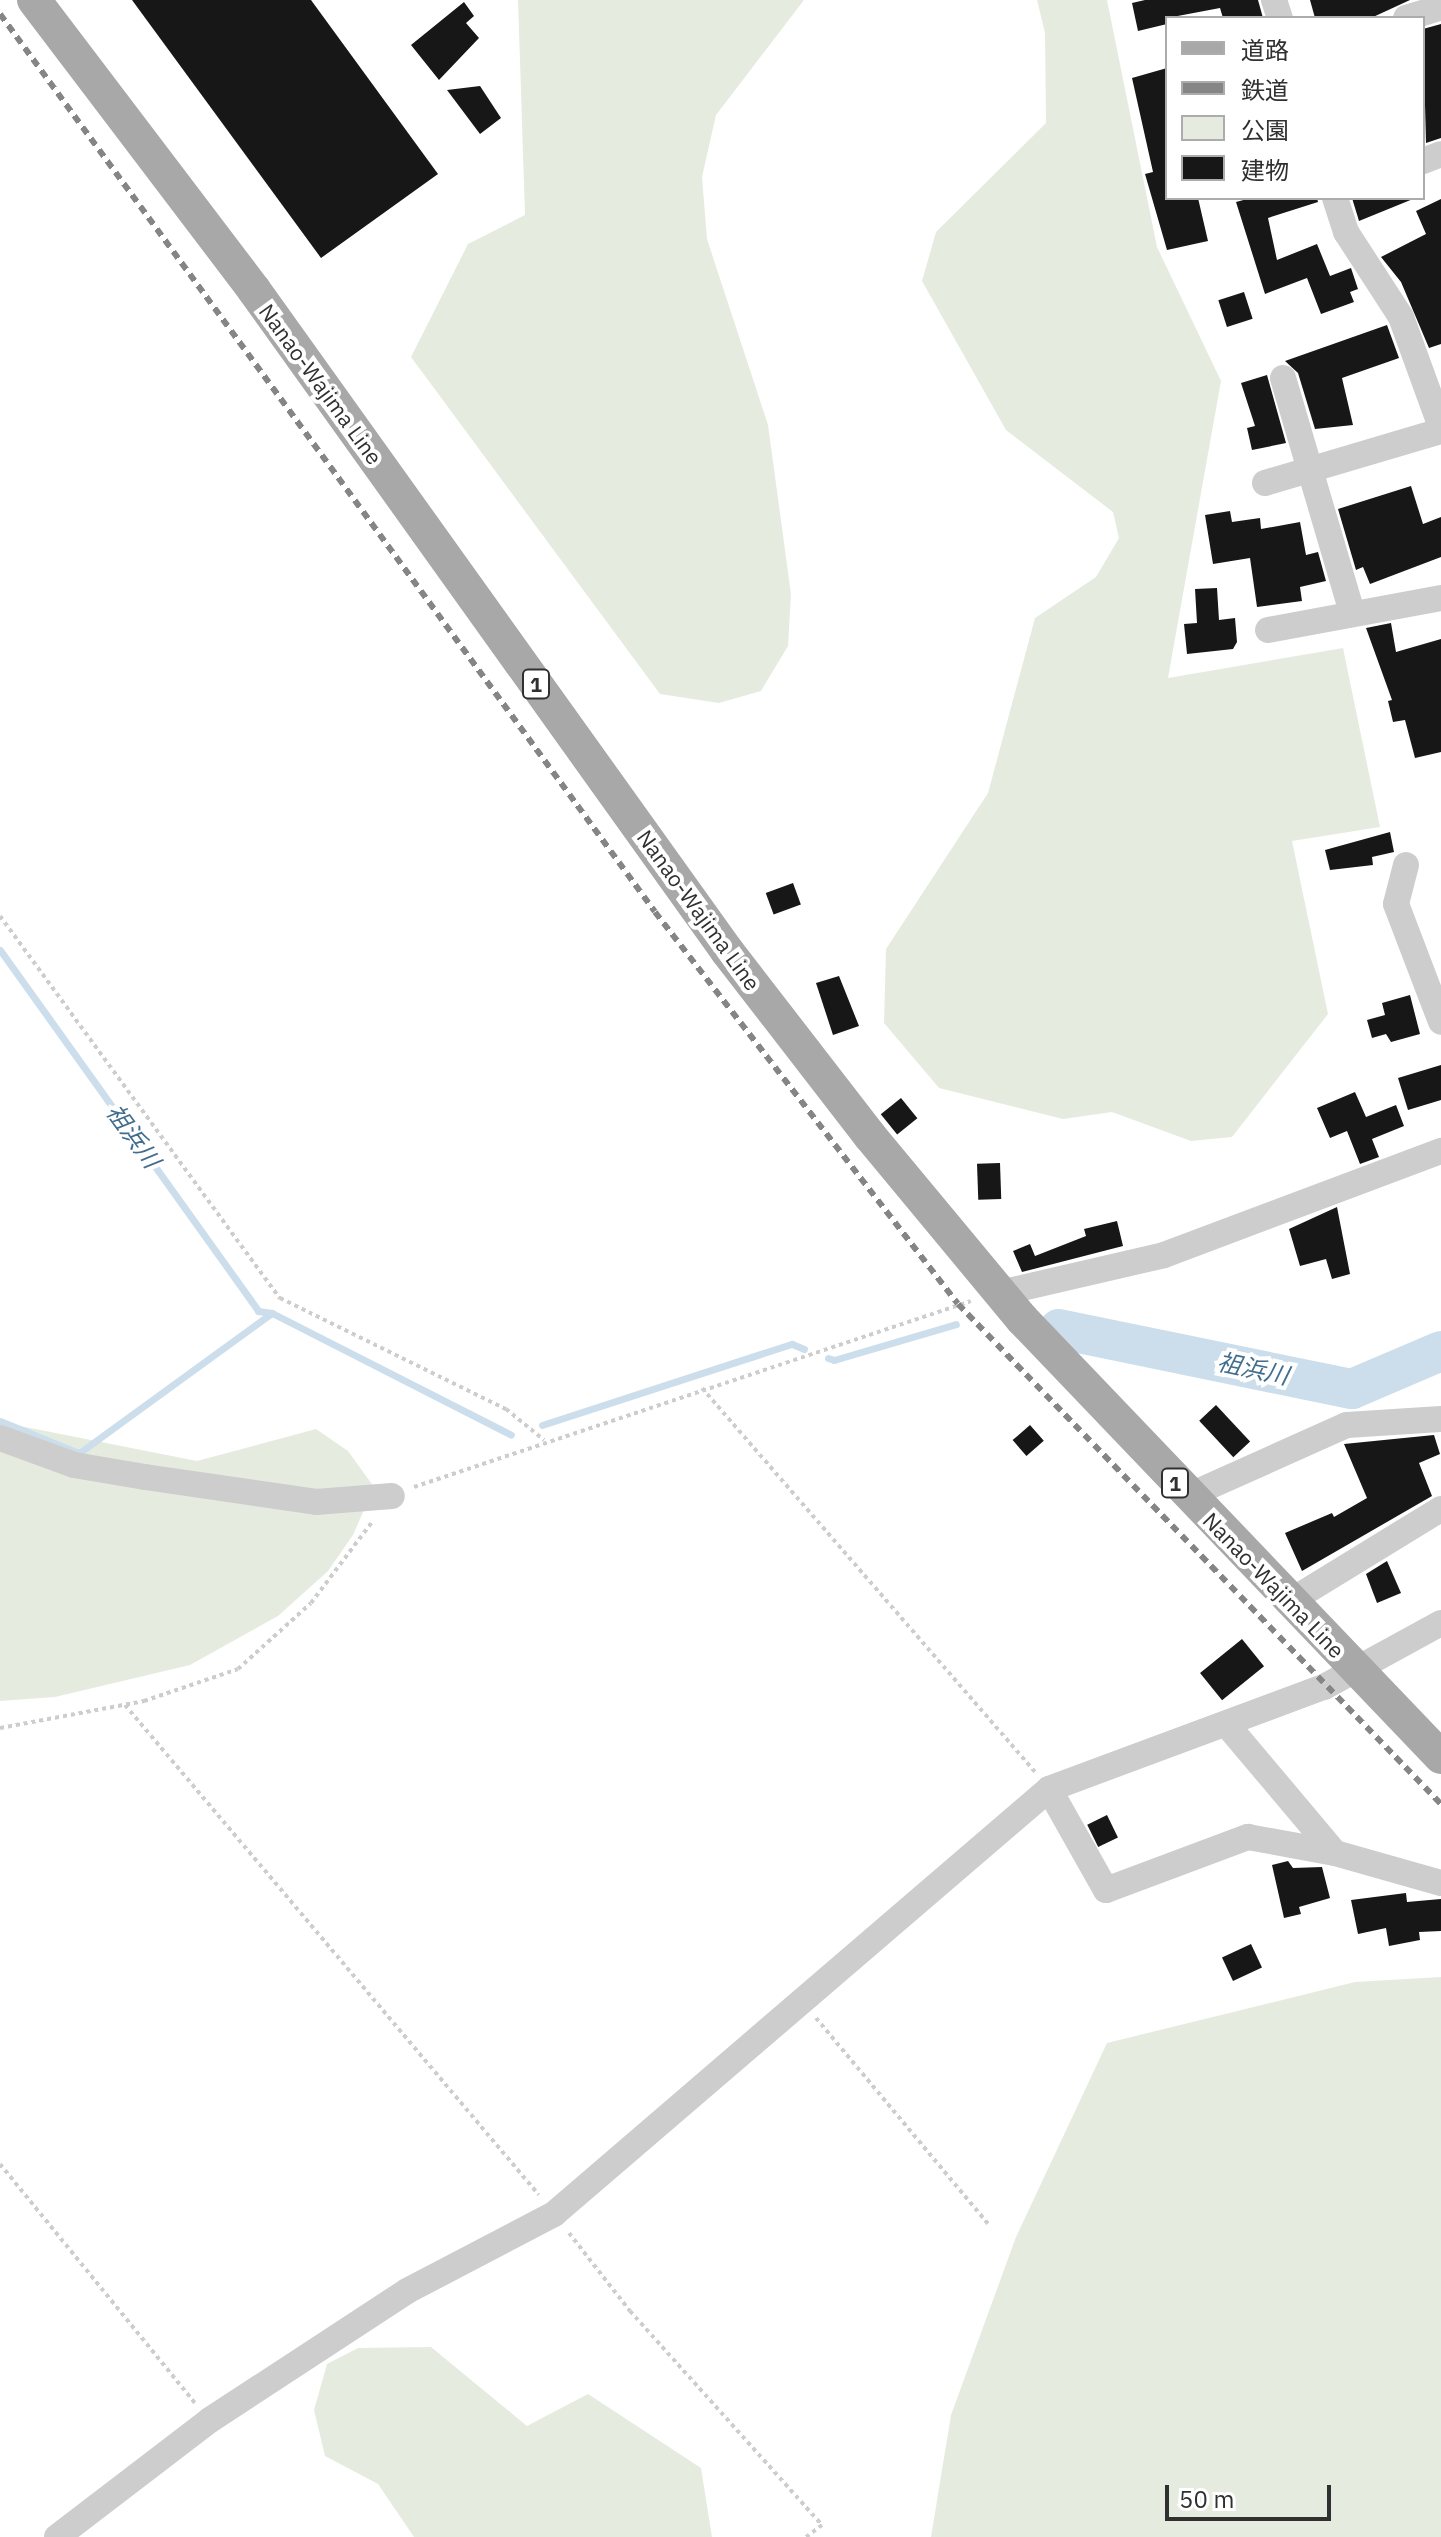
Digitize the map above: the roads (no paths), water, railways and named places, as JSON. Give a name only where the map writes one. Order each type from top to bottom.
[{"type":"main road","name":"Nanao-Wajima Line","points":[[34,0],[254,290],[727,951],[1000,1293],[1188,1496],[1441,1757]]},
{"type":"street","points":[[1412,16],[1441,7]]},
{"type":"street","points":[[1265,483],[1311,473],[1441,429],[1401,317],[1346,232],[1336,200]]},
{"type":"street","points":[[1283,378],[1352,612]]},
{"type":"street","points":[[1268,630],[1352,612],[1441,598]]},
{"type":"street","points":[[1406,865],[1396,904],[1441,1022]]},
{"type":"street","points":[[1000,1293],[1164,1255],[1441,1151]]},
{"type":"street","points":[[1188,1496],[1347,1425],[1441,1419]]},
{"type":"street","points":[[0,1438],[74,1465],[145,1477],[316,1502],[392,1496]]},
{"type":"street","points":[[1289,1602],[1441,1509]]},
{"type":"street","points":[[57,2537],[210,2420],[407,2291],[554,2214],[1049,1789],[1228,1726],[1355,1670],[1441,1623]]},
{"type":"street","points":[[1228,1726],[1335,1853]]},
{"type":"street","points":[[1049,1789],[1106,1890],[1248,1837],[1335,1853],[1441,1883]]},
{"type":"waterway","name":"祖浜川","points":[[0,950],[258,1311],[272,1313],[511,1435]]},
{"type":"waterway","name":"祖浜川","points":[[0,1421],[79,1453],[272,1313]]},
{"type":"waterway","name":"祖浜川","points":[[828,1358],[834,1360],[956,1324]]},
{"type":"waterway","name":"祖浜川","points":[[1059,1329],[1352,1389],[1441,1351]]},
{"type":"waterway","name":"祖浜川","points":[[542,1425],[792,1344],[804,1349]]},
{"type":"railway","points":[[0,14],[655,912],[958,1304],[1441,1804]]}]
